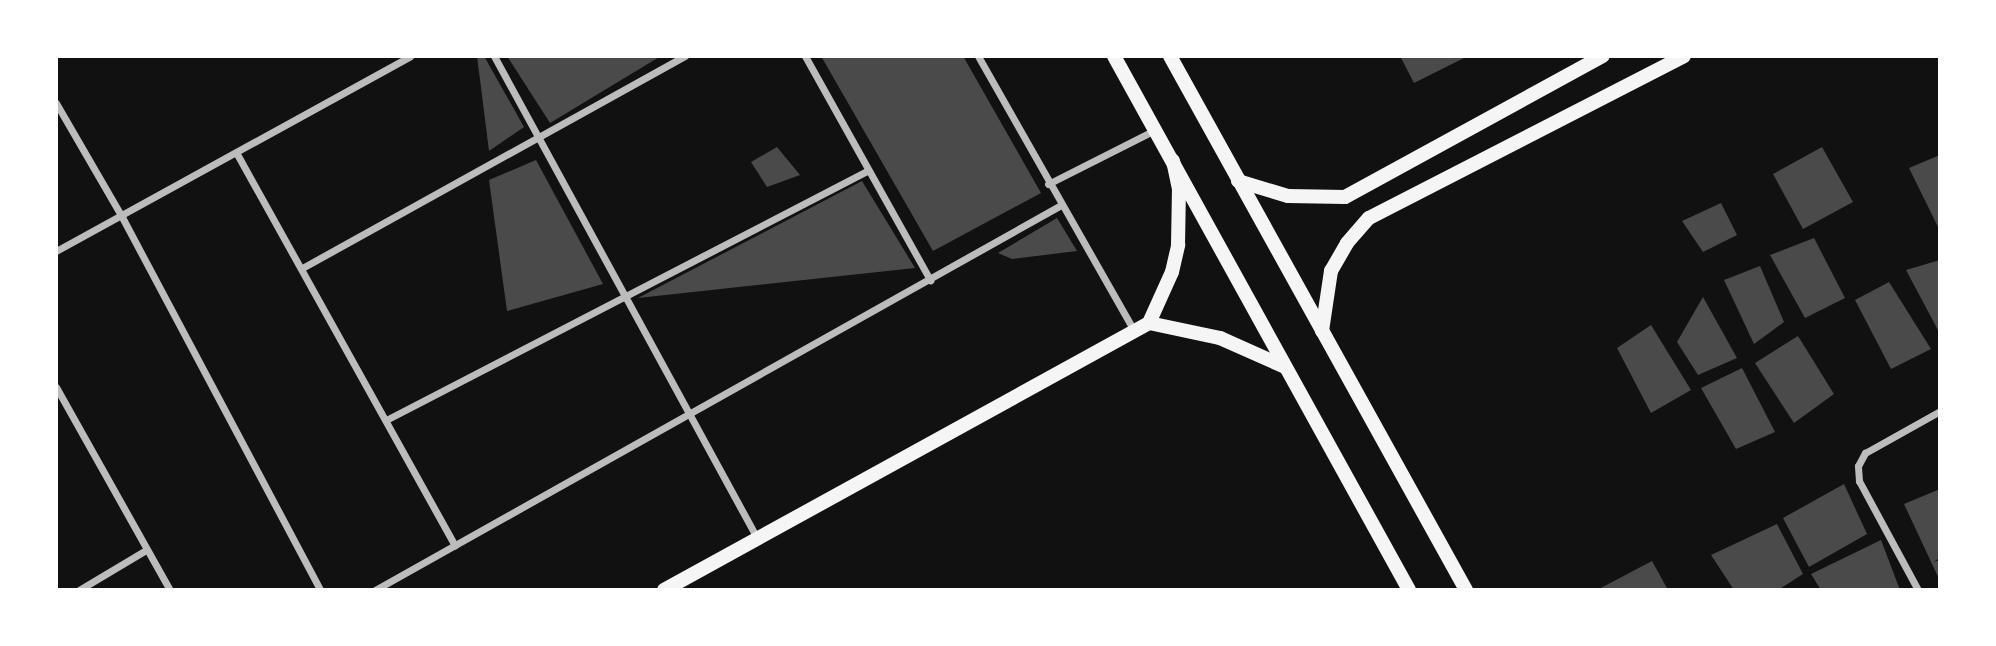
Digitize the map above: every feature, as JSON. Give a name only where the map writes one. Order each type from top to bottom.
[{"type":"main road","points":[[1115,56],[1409,590]]},
{"type":"main road","points":[[1238,181],[1288,195],[1345,197],[1603,56]]},
{"type":"main road","points":[[1322,335],[1323,303],[1331,271],[1347,243],[1369,218],[1684,56]]},
{"type":"main road","points":[[1174,57],[1322,335],[1466,590]]},
{"type":"main road","points":[[664,590],[1149,323],[1166,290],[1178,245],[1179,189],[1173,161]]},
{"type":"main road","points":[[1149,323],[1220,338],[1285,367]]},
{"type":"street","points":[[56,251],[237,154],[411,56]]},
{"type":"street","points":[[494,56],[757,538]]},
{"type":"street","points":[[304,267],[685,56]]},
{"type":"street","points":[[805,56],[930,280]]},
{"type":"street","points":[[978,56],[1048,184],[1134,331]]},
{"type":"street","points":[[56,103],[122,217],[320,590]]},
{"type":"street","points":[[1048,184],[1156,129]]},
{"type":"street","points":[[237,154],[304,267],[455,545]]},
{"type":"street","points":[[388,419],[867,171]]},
{"type":"street","points":[[375,590],[1061,205]]},
{"type":"street","points":[[56,387],[59,399],[170,590]]},
{"type":"street","points":[[1918,590],[1859,481],[1858,466],[1865,453],[1940,411]]},
{"type":"street","points":[[79,590],[146,550]]},
{"type":"building","points":[[477,56],[484,56],[524,127],[489,151]]},
{"type":"building","points":[[507,56],[661,56],[550,123]]},
{"type":"building","points":[[821,56],[963,56],[1041,193],[933,251]]},
{"type":"building","points":[[1400,56],[1468,56],[1414,83]]},
{"type":"building","points":[[777,147],[800,175],[767,187],[751,162]]},
{"type":"building","points":[[1822,147],[1853,202],[1803,229],[1773,174]]},
{"type":"building","points":[[1940,155],[1940,231],[1909,168]]},
{"type":"building","points":[[536,160],[603,284],[507,311],[489,180]]},
{"type":"building","points":[[862,181],[915,268],[638,298]]},
{"type":"building","points":[[1721,203],[1737,235],[1703,252],[1682,221]]},
{"type":"building","points":[[1057,218],[1077,251],[1012,259],[998,253]]},
{"type":"building","points":[[1814,238],[1845,298],[1805,318],[1770,255]]},
{"type":"building","points":[[1940,260],[1940,334],[1906,270]]},
{"type":"building","points":[[1760,266],[1784,322],[1754,344],[1724,280]]},
{"type":"building","points":[[1889,282],[1931,349],[1891,369],[1855,300]]},
{"type":"building","points":[[1703,297],[1737,358],[1698,375],[1677,342]]},
{"type":"building","points":[[1651,325],[1691,390],[1651,413],[1617,348]]},
{"type":"building","points":[[1798,336],[1834,394],[1794,423],[1755,363]]},
{"type":"building","points":[[1742,368],[1775,432],[1736,449],[1701,388]]},
{"type":"building","points":[[1844,484],[1867,534],[1809,567],[1783,518]]},
{"type":"building","points":[[1940,489],[1940,558],[1933,562],[1940,560],[1940,581],[1904,504]]},
{"type":"building","points":[[1777,524],[1803,574],[1778,590],[1734,590],[1711,555]]},
{"type":"building","points":[[1881,540],[1900,590],[1821,590],[1811,574]]},
{"type":"building","points":[[1652,561],[1668,590],[1597,590]]}]
